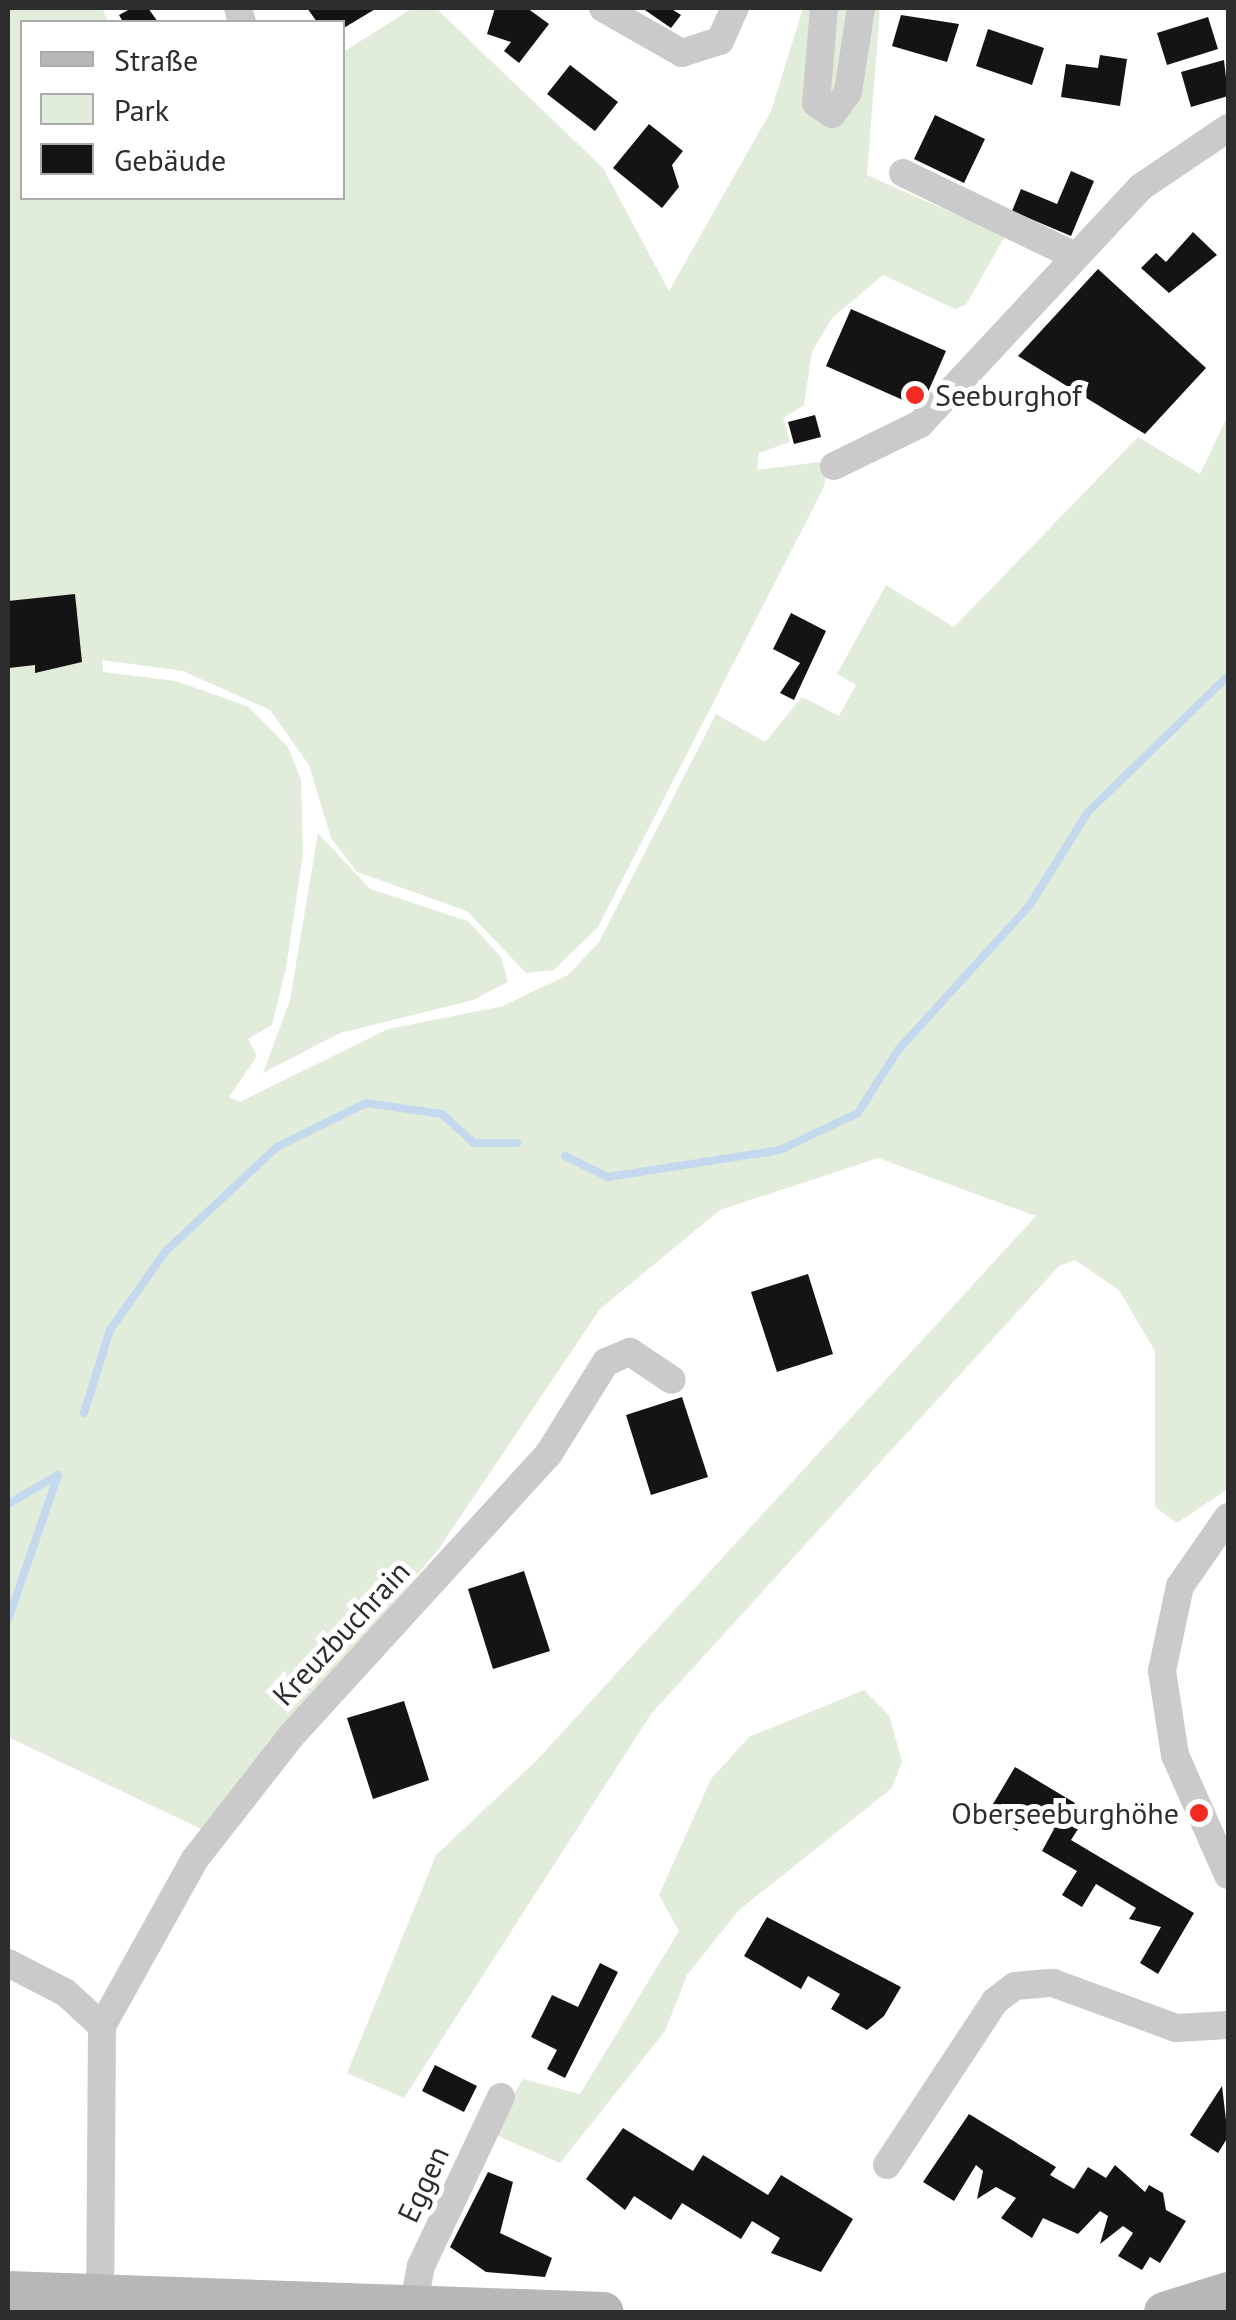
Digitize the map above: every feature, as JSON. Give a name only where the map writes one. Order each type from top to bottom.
[{"type":"street","points":[[602,8],[682,54],[720,42],[735,8]]},
{"type":"street","points":[[824,8],[816,104],[832,114],[848,92],[861,8]]},
{"type":"street","points":[[834,466],[920,424],[1075,256],[1163,168],[1228,128]]},
{"type":"street","points":[[903,173],[1075,256]]},
{"type":"street","name":"Kreuzbuchrain","points":[[102,2026],[207,1843],[291,1736],[548,1455],[606,1362],[630,1352],[672,1380]]},
{"type":"street","points":[[1228,1517],[1180,1586],[1162,1671],[1174,1755],[1228,1875]]},
{"type":"street","points":[[8,1962],[66,1992],[102,2026],[100,2287]]},
{"type":"street","points":[[887,2165],[995,2001],[1014,1986],[1053,1983],[1176,2028],[1228,2025]]},
{"type":"street","name":"Eggen","points":[[414,2302],[421,2266],[501,2097]]},
{"type":"street","points":[[8,2291],[100,2287],[604,2312]]},
{"type":"street","points":[[1164,2312],[1228,2292]]},
{"type":"green space","points":[[8,8],[102,8],[107,20],[20,20],[20,200],[345,200],[345,51],[413,8],[436,8],[603,168],[669,291],[771,111],[803,8],[880,8],[867,175],[1005,236],[966,305],[955,309],[883,275],[832,318],[812,352],[804,405],[783,418],[790,442],[759,453],[757,470],[819,462],[829,465],[823,489],[598,927],[554,970],[526,973],[467,911],[357,872],[331,838],[309,765],[270,710],[183,671],[102,660],[103,672],[176,681],[249,707],[288,747],[301,780],[303,854],[286,968],[272,1025],[248,1039],[257,1056],[229,1097],[240,1102],[388,1029],[503,1006],[568,975],[599,942],[716,714],[765,742],[802,697],[839,716],[856,685],[837,674],[886,585],[954,627],[1138,437],[1200,474],[1228,415],[1228,1489],[1177,1523],[1155,1507],[1155,1351],[1119,1290],[1075,1260],[1059,1266],[651,1714],[404,2098],[347,2073],[436,1855],[537,1760],[1036,1216],[878,1158],[720,1210],[600,1309],[438,1550],[201,1829],[8,1737]]},
{"type":"green space","points":[[318,833],[370,889],[468,921],[501,957],[508,982],[473,1000],[340,1033],[263,1073],[290,1000]]},
{"type":"green space","points":[[864,1690],[889,1715],[902,1761],[892,1788],[739,1910],[687,1975],[665,2031],[560,2163],[491,2133],[523,2079],[580,2094],[679,1931],[659,1895],[711,1779],[749,1737]]},
{"type":"building","points":[[132,8],[148,8],[157,20],[122,20],[119,15]]},
{"type":"building","points":[[307,8],[377,8],[345,27],[345,20],[316,20]]},
{"type":"building","points":[[495,8],[527,8],[549,24],[519,63],[504,51],[511,42],[487,34]]},
{"type":"building","points":[[642,8],[670,8],[681,15],[671,28]]},
{"type":"building","points":[[901,15],[959,24],[947,62],[892,46]]},
{"type":"building","points":[[1208,17],[1218,49],[1167,65],[1157,33]]},
{"type":"building","points":[[988,29],[1044,48],[1032,85],[976,66]]},
{"type":"building","points":[[1100,55],[1127,59],[1120,106],[1061,97],[1066,64],[1098,68]]},
{"type":"building","points":[[1224,60],[1228,96],[1191,107],[1181,72]]},
{"type":"building","points":[[570,65],[618,102],[595,131],[547,94]]},
{"type":"building","points":[[935,115],[985,139],[964,183],[914,159]]},
{"type":"building","points":[[649,124],[683,151],[672,165],[679,187],[662,208],[613,168]]},
{"type":"building","points":[[1071,171],[1094,181],[1071,236],[1012,211],[1021,189],[1057,204]]},
{"type":"building","points":[[1193,232],[1217,255],[1169,293],[1141,268],[1156,253],[1166,262]]},
{"type":"building","points":[[1098,269],[1206,368],[1145,434],[1018,356]]},
{"type":"building","points":[[851,309],[946,351],[921,408],[826,366]]},
{"type":"building","points":[[815,415],[821,437],[794,444],[788,422]]},
{"type":"building","points":[[75,594],[82,662],[35,673],[35,665],[9,668],[8,601]]},
{"type":"building","points":[[791,613],[826,631],[794,700],[780,693],[800,663],[773,649]]},
{"type":"building","points":[[808,1274],[833,1354],[777,1372],[751,1292]]},
{"type":"building","points":[[682,1397],[708,1477],[651,1495],[626,1415]]},
{"type":"building","points":[[524,1571],[550,1651],[493,1669],[468,1589]]},
{"type":"building","points":[[404,1701],[429,1780],[373,1799],[347,1718]]},
{"type":"building","points":[[1015,1767],[1075,1803],[1071,1810],[1085,1818],[1071,1840],[1194,1913],[1158,1974],[1140,1963],[1161,1927],[1129,1919],[1136,1908],[1096,1884],[1082,1907],[1062,1895],[1077,1871],[1042,1851],[1054,1829],[1026,1817],[1017,1831],[997,1819],[1002,1809],[993,1804]]},
{"type":"building","points":[[767,1917],[901,1987],[884,2016],[867,2030],[831,2009],[840,1994],[808,1976],[801,1989],[744,1956]]},
{"type":"building","points":[[600,1963],[618,1972],[565,2078],[547,2069],[557,2050],[531,2037],[552,1995],[578,2007]]},
{"type":"building","points":[[435,2065],[477,2086],[464,2112],[422,2091]]},
{"type":"building","points":[[1222,2086],[1228,2137],[1218,2153],[1190,2135]]},
{"type":"building","points":[[969,2114],[1056,2167],[1050,2175],[1074,2189],[1088,2167],[1106,2178],[1115,2165],[1145,2192],[1149,2185],[1163,2193],[1166,2210],[1186,2221],[1160,2263],[1150,2257],[1142,2270],[1118,2256],[1133,2233],[1123,2226],[1100,2244],[1108,2216],[1100,2211],[1078,2234],[1043,2218],[1032,2238],[1001,2218],[1016,2198],[996,2187],[977,2199],[983,2171],[976,2165],[954,2201],[923,2182]]},
{"type":"building","points":[[623,2128],[693,2171],[703,2155],[768,2195],[781,2175],[853,2219],[821,2272],[771,2253],[780,2238],[752,2221],[741,2239],[682,2203],[671,2220],[634,2196],[625,2210],[586,2179]]},
{"type":"building","points":[[488,2172],[513,2182],[500,2233],[552,2258],[545,2277],[486,2272],[450,2247]]},
{"type":"waterway","points":[[565,1156],[608,1177],[780,1150],[858,1113],[898,1050],[1029,906],[1088,812],[1228,676]]},
{"type":"waterway","points":[[84,1413],[110,1330],[165,1252],[277,1147],[366,1103],[442,1114],[474,1143],[517,1143]]},
{"type":"waterway","points":[[8,1504],[58,1475]]},
{"type":"waterway","points":[[8,1620],[58,1475]]},
{"type":"place","name":"Seeburghof","points":[[915,395]]},
{"type":"place","name":"Oberseeburghöhe","points":[[1199,1813]]}]
